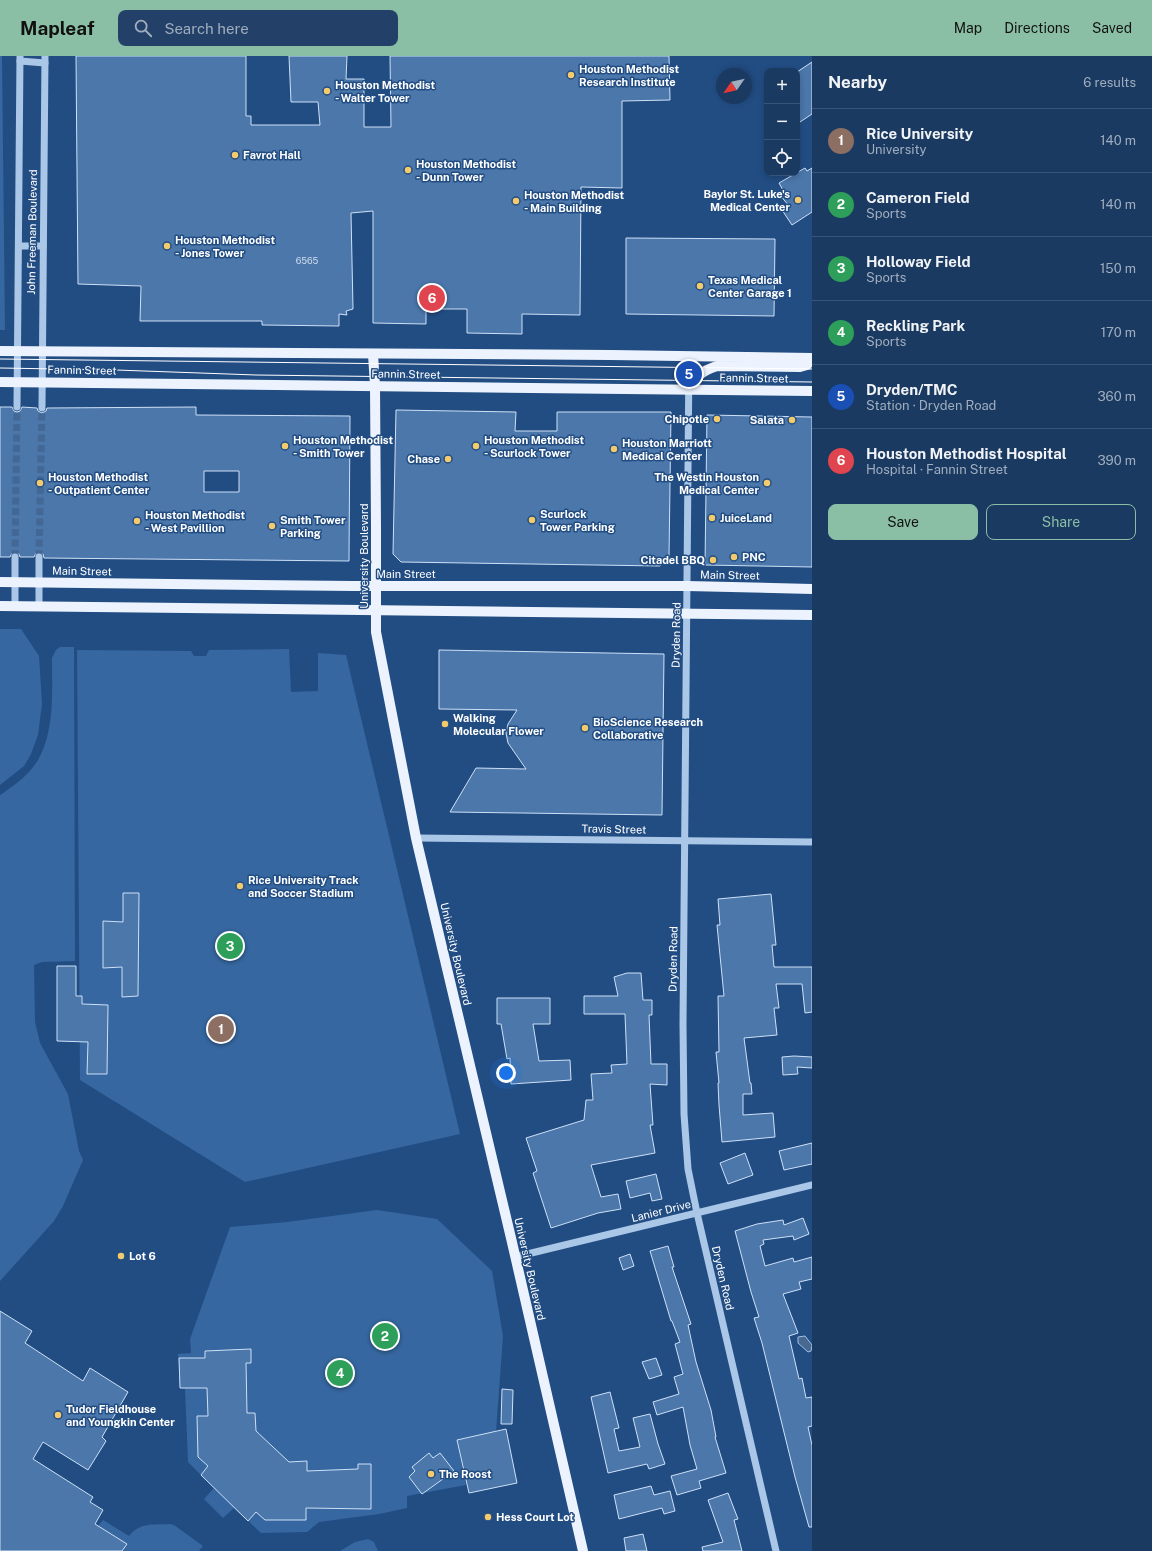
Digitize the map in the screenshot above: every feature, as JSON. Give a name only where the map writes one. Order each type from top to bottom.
[{"type":"main road","name":"Fannin Street","points":[[0,351],[812,358]]},
{"type":"main road","name":"University Boulevard","points":[[373,354],[375,386],[376,632],[416,838],[583,1551]]},
{"type":"main road","points":[[689,389],[700,374],[717,366],[800,367],[807,365],[812,358]]},
{"type":"main road","name":"Fannin Street","points":[[0,382],[812,391]]},
{"type":"main road","name":"Main Street","points":[[0,582],[376,586],[687,586],[812,589]]},
{"type":"main road","points":[[0,606],[812,614]]},
{"type":"street","points":[[20,58],[45,59]]},
{"type":"street","name":"John Freeman Boulevard","points":[[17,407],[20,58]]},
{"type":"street","name":"John Freeman Boulevard","points":[[42,408],[45,59]]},
{"type":"street","points":[[19,246],[43,246]]},
{"type":"street","name":"Dryden Road","points":[[690,357],[683,1024],[684,1114],[688,1169],[697,1213],[776,1551]]},
{"type":"street","points":[[15,557],[15,606]]},
{"type":"street","points":[[39,557],[39,607]]},
{"type":"street","name":"Travis Street","points":[[416,838],[812,842]]},
{"type":"street","name":"Lanier Drive","points":[[515,1257],[812,1184]]},
{"type":"shaded area","points":[[0,56],[2,56],[5,330],[0,330]]},
{"type":"shaded area","points":[[0,629],[21,629],[39,656],[42,704],[38,735],[31,754],[24,766],[0,785]]},
{"type":"shaded area","points":[[60,647],[74,647],[75,961],[42,962],[34,965],[35,1022],[40,1043],[68,1094],[79,1151],[83,1160],[63,1206],[54,1221],[0,1281],[0,795],[16,784],[31,770],[38,760],[43,748],[50,723],[52,658],[56,650]]},
{"type":"shaded area","name":"Rice University Track and Soccer Stadium","points":[[289,649],[291,692],[318,691],[318,653],[346,655],[460,1134],[245,1182],[80,1080],[77,650],[191,651],[194,656],[206,656],[209,650]]},
{"type":"shaded area","points":[[377,1210],[437,1219],[492,1271],[503,1336],[496,1432],[457,1440],[466,1485],[407,1496],[407,1508],[379,1514],[319,1522],[307,1532],[261,1533],[234,1508],[223,1518],[204,1499],[214,1488],[188,1462],[185,1389],[180,1388],[178,1354],[191,1353],[190,1339],[230,1227],[287,1222]]},
{"type":"shaded area","points":[[805,1336],[812,1345],[811,1351],[808,1352],[798,1343],[798,1337]]},
{"type":"shaded area","points":[[103,1520],[129,1536],[142,1526],[174,1525],[203,1546],[199,1551],[124,1551],[123,1550],[127,1544],[98,1526]]},
{"type":"shaded area","points":[[368,1539],[374,1542],[378,1551],[340,1551],[355,1542]]},
{"type":"building","points":[[76,56],[246,56],[246,116],[251,116],[251,125],[320,125],[318,102],[291,102],[289,56],[347,56],[346,79],[364,79],[364,127],[391,127],[390,56],[669,56],[670,100],[622,101],[622,188],[581,187],[580,315],[522,314],[522,334],[467,333],[467,309],[426,309],[426,324],[373,323],[373,211],[351,213],[353,309],[346,311],[347,315],[339,314],[339,326],[262,325],[262,321],[140,321],[141,286],[78,284]]},
{"type":"building","points":[[812,62],[812,114],[800,122],[800,104],[800,70]]},
{"type":"building","name":"Baylor St. Luke's Medical Center","points":[[805,168],[807,171],[812,168],[812,212],[792,225],[782,210],[789,206],[780,195],[784,192],[779,183],[791,176],[800,176],[800,171]]},
{"type":"building","name":"Texas Medical Center Garage 1","points":[[626,238],[775,239],[774,316],[626,314]]},
{"type":"building","points":[[0,407],[12,407],[14,411],[17,412],[20,411],[22,407],[37,408],[38,411],[42,413],[46,411],[47,408],[196,407],[196,415],[350,416],[349,561],[44,558],[43,554],[39,552],[36,553],[34,557],[20,557],[19,554],[15,552],[12,553],[10,557],[0,557]],"holes":[[[204,471],[239,471],[239,492],[204,492]]]},
{"type":"building","points":[[396,410],[516,412],[515,431],[557,431],[557,412],[671,412],[669,557],[660,566],[401,562],[393,554]]},
{"type":"building","points":[[707,415],[812,417],[812,567],[705,565]]},
{"type":"building","name":"BioScience Research Collaborative","points":[[439,650],[664,654],[662,815],[450,812],[476,768],[526,769],[508,743],[506,733],[508,724],[517,710],[439,709]]},
{"type":"building","points":[[123,893],[139,893],[138,996],[122,997],[122,967],[103,968],[103,921],[123,922]]},
{"type":"building","points":[[771,894],[776,945],[772,945],[774,967],[812,967],[812,1012],[805,1013],[802,984],[776,984],[779,1008],[774,1008],[777,1035],[744,1038],[752,1094],[743,1094],[743,1115],[773,1113],[775,1137],[722,1142],[716,1052],[719,1052],[718,996],[724,996],[717,925],[720,925],[718,899]]},
{"type":"building","points":[[57,966],[76,966],[76,996],[82,996],[82,1004],[108,1005],[107,1074],[87,1074],[88,1042],[57,1041]]},
{"type":"building","points":[[627,973],[641,973],[643,1000],[652,1000],[652,1015],[649,1015],[651,1064],[667,1064],[667,1085],[650,1084],[653,1125],[650,1125],[655,1153],[591,1165],[601,1197],[618,1194],[621,1209],[598,1213],[551,1228],[533,1173],[537,1171],[526,1138],[584,1120],[586,1100],[593,1100],[591,1074],[612,1073],[611,1065],[627,1064],[625,1014],[584,1014],[584,996],[618,996],[614,977]]},
{"type":"building","points":[[497,998],[550,998],[550,1024],[533,1024],[539,1061],[570,1060],[571,1080],[511,1084],[510,1058],[507,1059],[501,1024],[497,1024]]},
{"type":"building","points":[[782,1057],[812,1057],[812,1068],[797,1067],[798,1074],[783,1075]]},
{"type":"building","points":[[812,1143],[812,1164],[784,1170],[779,1151]]},
{"type":"building","points":[[745,1153],[753,1175],[728,1184],[720,1163]]},
{"type":"building","points":[[656,1174],[662,1199],[652,1201],[650,1193],[630,1198],[626,1181]]},
{"type":"building","points":[[803,1218],[809,1234],[794,1240],[793,1236],[763,1240],[764,1244],[760,1246],[765,1266],[793,1258],[794,1262],[812,1257],[812,1279],[799,1282],[801,1289],[783,1294],[798,1333],[789,1336],[799,1379],[802,1378],[806,1398],[812,1397],[812,1426],[808,1427],[812,1445],[812,1527],[809,1527],[795,1477],[762,1343],[754,1318],[759,1317],[735,1231],[757,1224],[783,1220],[784,1225]]},
{"type":"building","points":[[668,1246],[674,1267],[672,1267],[691,1324],[688,1325],[696,1362],[711,1410],[715,1437],[726,1473],[699,1481],[701,1488],[677,1495],[671,1476],[697,1469],[690,1445],[683,1407],[657,1415],[653,1402],[679,1394],[674,1377],[683,1374],[675,1344],[680,1342],[671,1321],[650,1251]]},
{"type":"building","points":[[630,1254],[634,1266],[623,1270],[619,1258]]},
{"type":"building","name":"Tudor Fieldhouse and Youngkin Center","points":[[0,1311],[32,1331],[25,1343],[83,1381],[90,1368],[128,1392],[102,1437],[106,1441],[88,1470],[43,1442],[33,1459],[93,1497],[90,1502],[103,1510],[95,1524],[127,1544],[122,1551],[0,1551]]},
{"type":"building","points":[[251,1349],[251,1363],[246,1363],[247,1413],[255,1413],[256,1431],[289,1462],[307,1461],[307,1471],[358,1469],[358,1464],[371,1464],[371,1509],[306,1508],[306,1520],[265,1520],[256,1512],[248,1521],[201,1475],[208,1466],[198,1457],[197,1416],[208,1416],[207,1388],[180,1388],[179,1358],[205,1358],[205,1351]]},
{"type":"building","points":[[656,1358],[662,1375],[649,1379],[642,1362]]},
{"type":"building","points":[[502,1389],[513,1390],[512,1424],[501,1424]]},
{"type":"building","points":[[610,1392],[619,1428],[614,1429],[619,1451],[640,1447],[633,1418],[650,1414],[665,1464],[649,1469],[647,1464],[608,1473],[591,1397]]},
{"type":"building","points":[[506,1429],[517,1483],[469,1493],[457,1440]]},
{"type":"building","name":"The Roost","points":[[429,1453],[433,1458],[440,1453],[454,1471],[422,1494],[409,1477],[415,1471],[412,1467]]},
{"type":"building","points":[[651,1486],[654,1495],[670,1491],[675,1511],[664,1514],[662,1508],[619,1519],[614,1495]]},
{"type":"building","points":[[728,1493],[738,1519],[734,1520],[742,1551],[703,1551],[702,1547],[723,1542],[708,1500]]},
{"type":"building","points":[[643,1534],[647,1551],[626,1551],[624,1538]]},
{"type":"tunnel","points":[[15,557],[17,407]]},
{"type":"tunnel","points":[[39,557],[42,408]]},
{"type":"tram line","points":[[0,359],[812,369]]},
{"type":"tram line","points":[[0,368],[256,375],[812,382]]},
{"type":"place","name":"Houston Methodist Research Institute","points":[[571,75]]},
{"type":"place","name":"Houston Methodist - Walter Tower","points":[[327,91]]},
{"type":"place","name":"Favrot Hall","points":[[235,155]]},
{"type":"place","name":"Houston Methodist - Dunn Tower","points":[[408,170]]},
{"type":"place","name":"Baylor St. Luke's Medical Center","points":[[798,200]]},
{"type":"place","name":"Houston Methodist - Main Building","points":[[516,201]]},
{"type":"place","name":"Houston Methodist - Jones Tower","points":[[167,246]]},
{"type":"place","name":"Texas Medical Center Garage 1","points":[[700,286]]},
{"type":"place","name":"Houston Methodist Hospital","points":[[432,298]]},
{"type":"place","name":"Dryden/TMC","points":[[689,374]]},
{"type":"place","name":"Chipotle","points":[[717,419]]},
{"type":"place","name":"Salata","points":[[792,420]]},
{"type":"place","name":"Houston Methodist - Smith Tower","points":[[285,446]]},
{"type":"place","name":"Houston Methodist - Scurlock Tower","points":[[476,446]]},
{"type":"place","name":"Houston Marriott Medical Center","points":[[614,449]]},
{"type":"place","name":"Chase","points":[[448,459]]},
{"type":"place","name":"Houston Methodist - Outpatient Center","points":[[40,483]]},
{"type":"place","name":"The Westin Houston Medical Center","points":[[767,483]]},
{"type":"place","name":"JuiceLand","points":[[712,518]]},
{"type":"place","name":"Scurlock Tower Parking","points":[[532,520]]},
{"type":"place","name":"Houston Methodist - West Pavillion","points":[[137,521]]},
{"type":"place","name":"Smith Tower Parking","points":[[272,526]]},
{"type":"place","name":"PNC","points":[[734,557]]},
{"type":"place","name":"Citadel BBQ","points":[[713,560]]},
{"type":"place","name":"Walking Molecular Flower","points":[[445,724]]},
{"type":"place","name":"BioScience Research Collaborative","points":[[585,728]]},
{"type":"place","name":"Rice University Track and Soccer Stadium","points":[[240,886]]},
{"type":"place","name":"Holloway Field","points":[[230,946]]},
{"type":"place","name":"Rice University","points":[[221,1029]]},
{"type":"place","name":"Lot 6","points":[[121,1256]]},
{"type":"place","name":"Cameron Field","points":[[385,1336]]},
{"type":"place","name":"Reckling Park","points":[[340,1373]]},
{"type":"place","name":"Tudor Fieldhouse and Youngkin Center","points":[[58,1415]]},
{"type":"place","name":"The Roost","points":[[431,1474]]},
{"type":"place","name":"Hess Court Lot","points":[[488,1517]]}]
